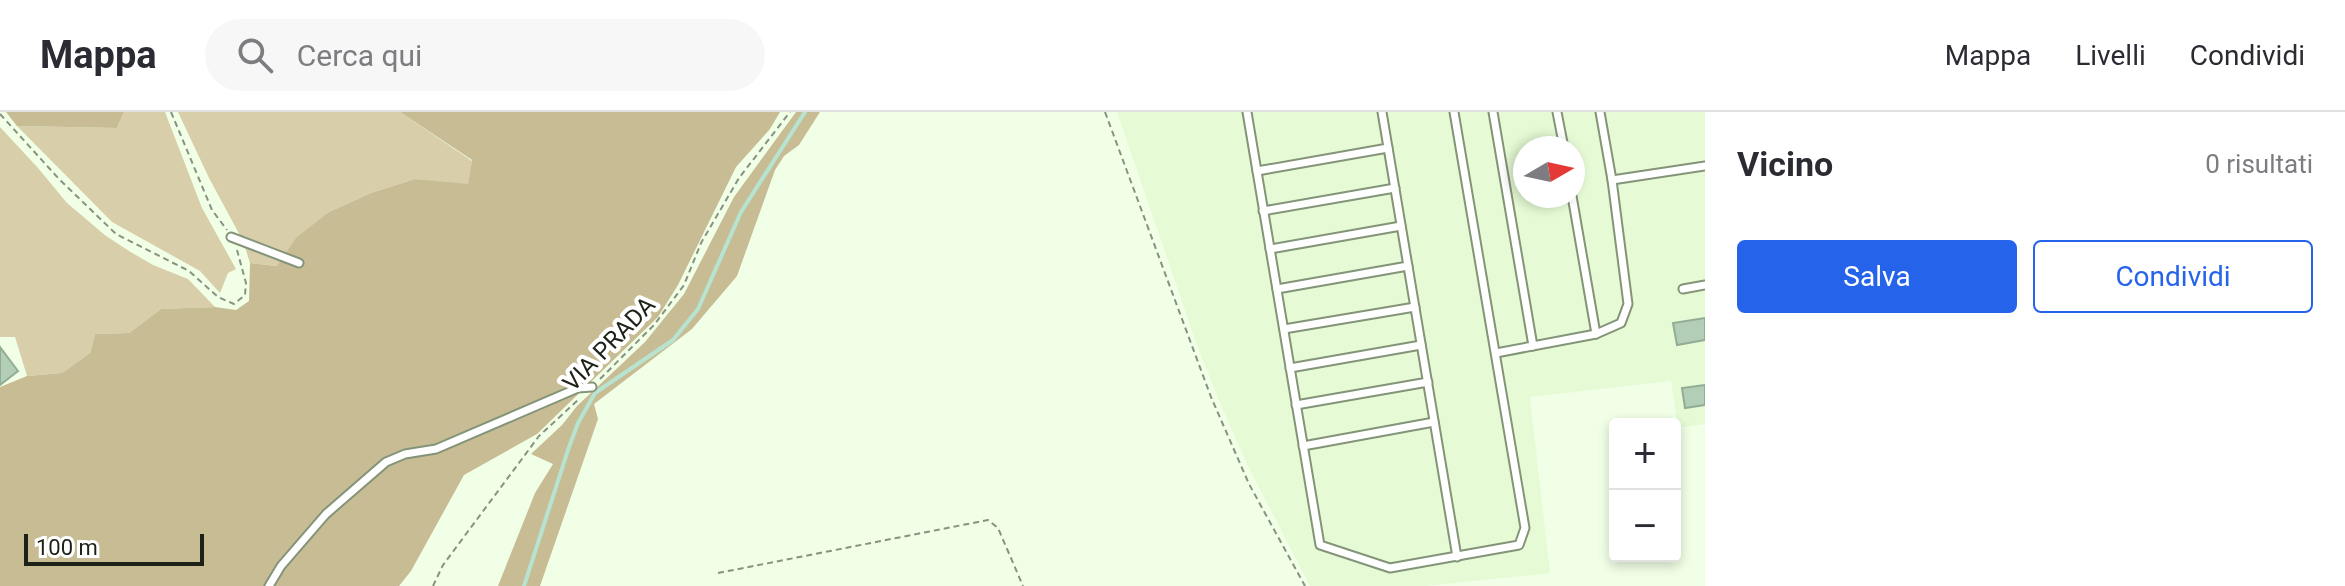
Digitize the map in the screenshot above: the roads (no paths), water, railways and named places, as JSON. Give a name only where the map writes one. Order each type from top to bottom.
[{"type":"lane","points":[[1247,112],[1320,545],[1390,568],[1519,545],[1525,528],[1454,112]]},
{"type":"lane","points":[[1382,112],[1457,557]]},
{"type":"lane","points":[[1493,112],[1533,346]]},
{"type":"lane","points":[[1557,112],[1562,136]]},
{"type":"lane","points":[[1496,353],[1596,334],[1621,323],[1628,304],[1625,261],[1600,112]]},
{"type":"lane","points":[[1257,171],[1388,148]]},
{"type":"lane","points":[[1612,180],[1705,166]]},
{"type":"lane","points":[[1263,211],[1395,188]]},
{"type":"lane","points":[[1574,208],[1596,334]]},
{"type":"lane","points":[[1270,249],[1401,226]]},
{"type":"lane","points":[[231,237],[299,263]]},
{"type":"lane","points":[[1277,289],[1408,266]]},
{"type":"lane","points":[[1683,289],[1705,285]]},
{"type":"lane","points":[[1284,329],[1415,307]]},
{"type":"lane","points":[[1290,368],[1421,345]]},
{"type":"lane","points":[[1296,405],[1428,382]]},
{"type":"lane","points":[[269,586],[281,566],[326,514],[386,462],[405,454],[436,449],[578,388],[592,387]]},
{"type":"lane","points":[[1303,446],[1434,422]]},
{"type":"waterway","points":[[524,586],[568,450],[578,423],[595,393],[673,340],[698,309],[741,212],[805,112]]}]
